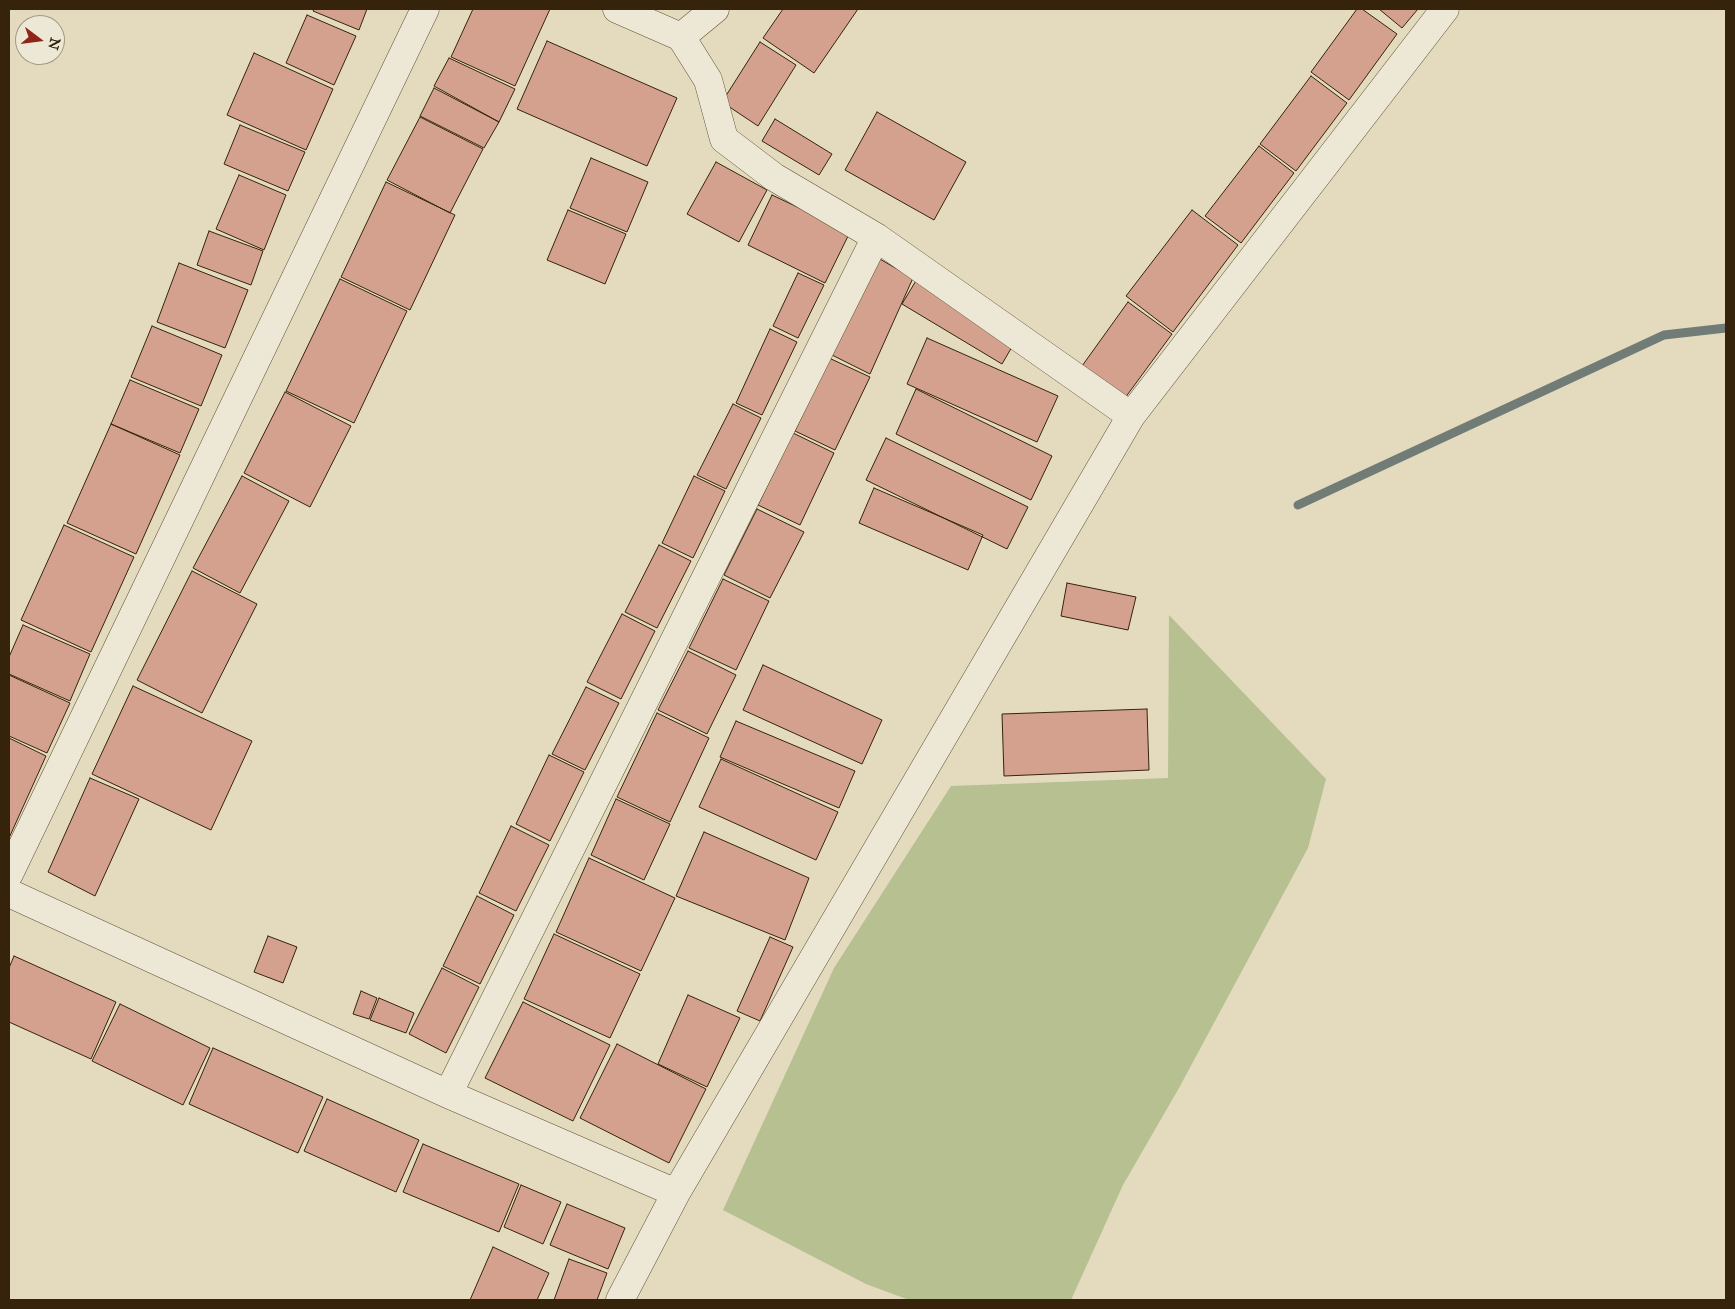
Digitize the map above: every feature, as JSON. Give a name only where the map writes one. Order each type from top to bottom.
[{"type":"street","points":[[9,874],[425,9]]},
{"type":"street","points":[[617,9],[681,37],[708,80],[724,139],[774,177],[876,237],[1132,416]]},
{"type":"street","points":[[681,37],[715,9]]},
{"type":"street","points":[[620,1300],[676,1193],[1132,416],[1445,9]]},
{"type":"street","points":[[448,1094],[876,237]]},
{"type":"street","points":[[9,893],[448,1094],[676,1193]]},
{"type":"green space","points":[[1169,615],[1326,779],[1308,848],[1179,1088],[1123,1185],[1071,1300],[909,1300],[866,1284],[723,1210],[834,968],[951,786],[1168,778]]},
{"type":"building","points":[[314,9],[367,9],[359,30],[313,11]]},
{"type":"building","points":[[473,9],[550,9],[515,86],[451,57]]},
{"type":"building","points":[[783,9],[858,9],[814,73],[763,38]]},
{"type":"building","points":[[1357,9],[1362,9],[1397,34],[1349,100],[1311,72]]},
{"type":"building","points":[[1379,9],[1418,9],[1402,28]]},
{"type":"building","points":[[307,15],[356,36],[334,85],[286,63]]},
{"type":"building","points":[[547,41],[677,98],[647,166],[517,109]]},
{"type":"building","points":[[760,42],[796,65],[758,126],[722,102]]},
{"type":"building","points":[[254,53],[333,89],[306,150],[227,115]]},
{"type":"building","points":[[449,58],[515,89],[499,122],[434,86]]},
{"type":"building","points":[[1311,76],[1347,103],[1296,171],[1260,144]]},
{"type":"building","points":[[434,88],[499,122],[484,148],[420,116]]},
{"type":"building","points":[[877,112],[966,162],[934,220],[845,170]]},
{"type":"building","points":[[420,117],[483,149],[450,213],[387,180]]},
{"type":"building","points":[[775,119],[832,154],[819,175],[762,141]]},
{"type":"building","points":[[240,125],[305,152],[288,191],[224,164]]},
{"type":"building","points":[[1259,146],[1294,173],[1241,243],[1205,216]]},
{"type":"building","points":[[591,158],[648,182],[627,232],[570,208]]},
{"type":"building","points":[[716,162],[767,190],[739,242],[687,214]]},
{"type":"building","points":[[239,175],[286,195],[264,250],[216,229]]},
{"type":"building","points":[[386,182],[455,215],[410,310],[341,277]]},
{"type":"building","points":[[772,195],[850,232],[825,283],[748,245]]},
{"type":"building","points":[[568,210],[626,234],[605,284],[547,260]]},
{"type":"building","points":[[1192,210],[1238,245],[1173,332],[1126,296]]},
{"type":"building","points":[[209,231],[263,251],[251,285],[197,265]]},
{"type":"building","points":[[878,258],[913,278],[870,374],[830,354]]},
{"type":"building","points":[[179,263],[248,290],[225,348],[157,322]]},
{"type":"building","points":[[798,273],[824,285],[798,338],[773,326]]},
{"type":"building","points":[[340,279],[407,311],[354,423],[286,391]]},
{"type":"building","points":[[917,279],[1016,340],[1002,364],[902,304]]},
{"type":"building","points":[[1128,302],[1172,334],[1125,398],[1082,366]]},
{"type":"building","points":[[152,326],[222,355],[201,406],[131,377]]},
{"type":"building","points":[[770,329],[797,342],[762,415],[736,403]]},
{"type":"building","points":[[927,338],[1058,396],[1037,442],[907,384]]},
{"type":"building","points":[[829,358],[870,377],[835,450],[795,431]]},
{"type":"building","points":[[130,380],[199,409],[180,453],[111,424]]},
{"type":"building","points":[[916,389],[1052,456],[1031,500],[896,434]]},
{"type":"building","points":[[285,392],[351,426],[310,507],[244,473]]},
{"type":"building","points":[[733,404],[761,418],[726,489],[697,475]]},
{"type":"building","points":[[111,424],[180,455],[136,554],[67,523]]},
{"type":"building","points":[[793,433],[834,453],[800,525],[758,505]]},
{"type":"building","points":[[886,438],[1028,507],[1007,549],[866,480]]},
{"type":"building","points":[[242,476],[289,501],[240,593],[193,568]]},
{"type":"building","points":[[694,476],[725,491],[693,558],[662,543]]},
{"type":"building","points":[[874,488],[983,535],[968,570],[859,523]]},
{"type":"building","points":[[757,509],[804,532],[770,598],[724,575]]},
{"type":"building","points":[[64,525],[134,557],[91,652],[21,620]]},
{"type":"building","points":[[659,545],[691,561],[657,628],[625,612]]},
{"type":"building","points":[[192,571],[257,604],[202,713],[137,680]]},
{"type":"building","points":[[723,579],[769,601],[736,670],[689,648]]},
{"type":"building","points":[[1067,583],[1136,597],[1128,630],[1061,616]]},
{"type":"building","points":[[622,614],[655,631],[621,699],[587,682]]},
{"type":"building","points":[[23,625],[90,654],[70,701],[9,674],[9,657]]},
{"type":"building","points":[[688,651],[736,675],[707,734],[658,710]]},
{"type":"building","points":[[763,665],[882,720],[862,764],[743,710]]},
{"type":"building","points":[[9,675],[70,703],[47,753],[9,736]]},
{"type":"building","points":[[133,686],[252,741],[211,830],[92,774]]},
{"type":"building","points":[[586,687],[619,703],[585,770],[552,754]]},
{"type":"building","points":[[1147,709],[1149,770],[1004,776],[1002,714]]},
{"type":"building","points":[[657,713],[709,738],[670,822],[617,797]]},
{"type":"building","points":[[736,721],[855,771],[839,808],[720,757]]},
{"type":"building","points":[[9,738],[46,756],[9,838]]},
{"type":"building","points":[[549,755],[584,772],[550,841],[516,824]]},
{"type":"building","points":[[721,759],[838,812],[816,860],[699,807]]},
{"type":"building","points":[[90,778],[139,799],[95,896],[48,872]]},
{"type":"building","points":[[616,799],[670,824],[644,880],[591,855]]},
{"type":"building","points":[[511,826],[549,845],[516,911],[479,893]]},
{"type":"building","points":[[704,832],[809,878],[785,940],[676,896]]},
{"type":"building","points":[[589,858],[675,898],[641,971],[556,932]]},
{"type":"building","points":[[477,896],[514,915],[480,984],[443,966]]},
{"type":"building","points":[[554,934],[640,974],[610,1038],[524,999]]},
{"type":"building","points":[[268,936],[297,947],[283,983],[254,972]]},
{"type":"building","points":[[770,937],[793,947],[760,1021],[737,1011]]},
{"type":"building","points":[[14,956],[116,1002],[91,1059],[9,1022],[9,968]]},
{"type":"building","points":[[442,968],[479,987],[446,1053],[409,1034]]},
{"type":"building","points":[[361,991],[377,998],[369,1019],[353,1014]]},
{"type":"building","points":[[688,995],[740,1018],[707,1087],[658,1064]]},
{"type":"building","points":[[379,998],[414,1013],[406,1033],[370,1020]]},
{"type":"building","points":[[523,1002],[610,1045],[573,1121],[485,1078]]},
{"type":"building","points":[[120,1004],[210,1048],[183,1105],[92,1061]]},
{"type":"building","points":[[617,1044],[706,1089],[669,1163],[580,1118]]},
{"type":"building","points":[[213,1048],[323,1097],[298,1153],[189,1104]]},
{"type":"building","points":[[327,1099],[419,1140],[396,1192],[304,1151]]},
{"type":"building","points":[[423,1144],[519,1184],[499,1232],[403,1192]]},
{"type":"building","points":[[521,1185],[561,1202],[543,1244],[504,1227]]},
{"type":"building","points":[[567,1204],[625,1228],[608,1269],[550,1245]]},
{"type":"building","points":[[493,1247],[549,1273],[537,1300],[470,1300]]},
{"type":"building","points":[[569,1259],[607,1273],[597,1300],[554,1300]]},
{"type":"waterway","points":[[1298,505],[1664,335],[1726,328]]}]
